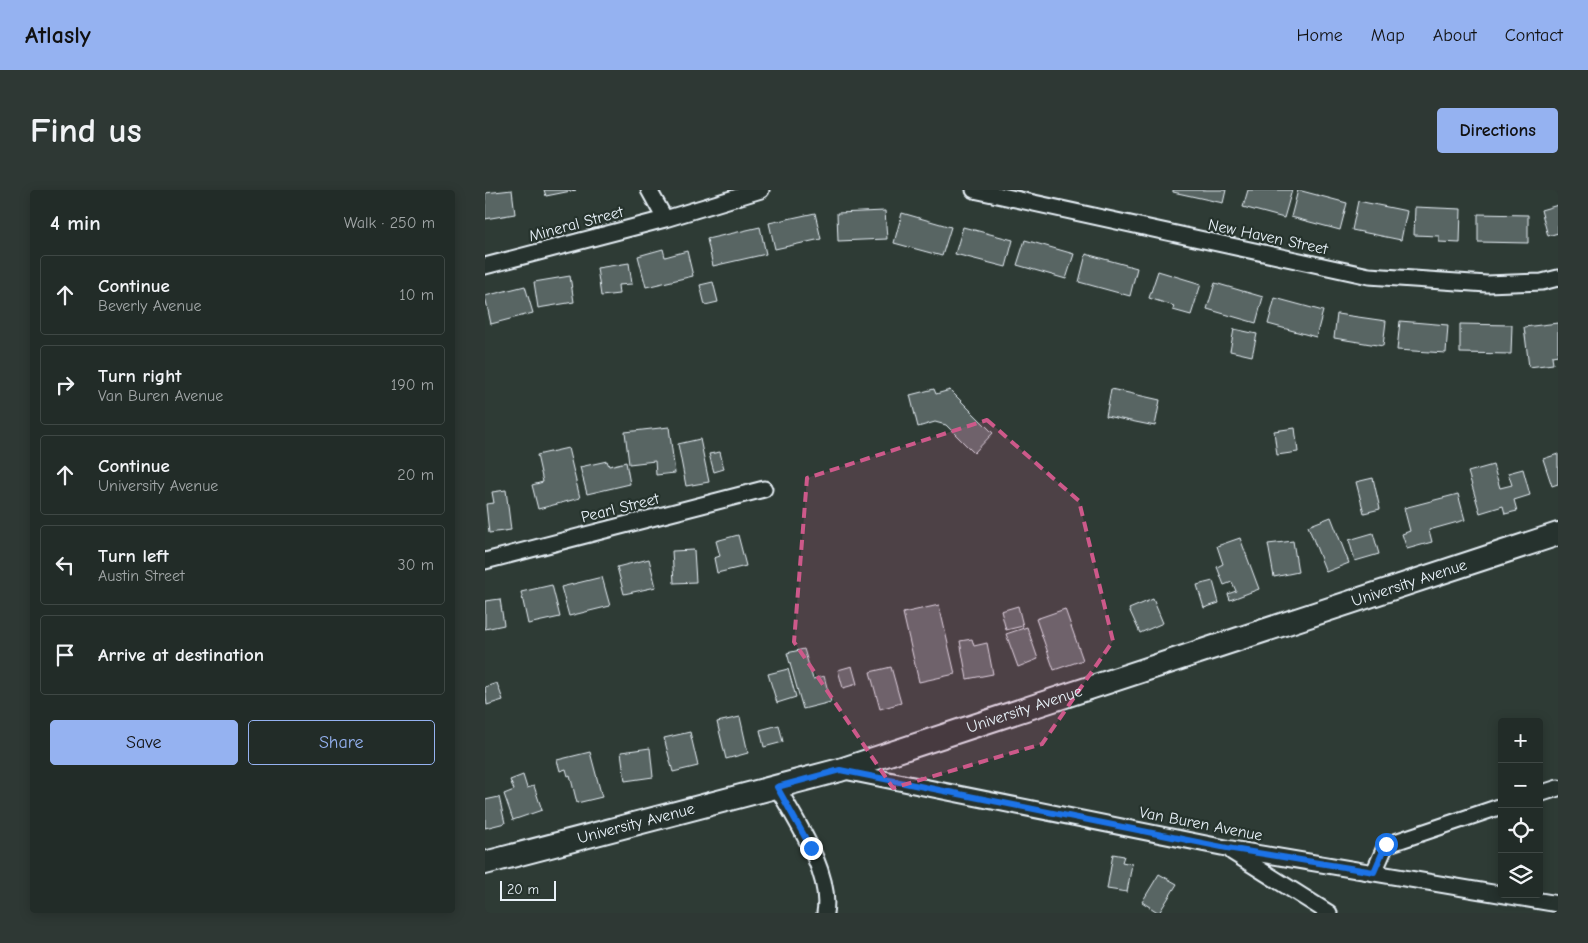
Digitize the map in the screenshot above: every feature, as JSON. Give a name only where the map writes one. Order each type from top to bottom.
[{"type":"main road","name":"University Avenue","points":[[485,863],[840,770],[1558,534]]},
{"type":"street","points":[[649,190],[665,219]]},
{"type":"street","name":"Mineral Street","points":[[485,266],[665,219],[734,195],[761,190]]},
{"type":"street","name":"New Haven Street","points":[[974,190],[1369,276],[1487,284],[1542,282],[1558,278]]},
{"type":"street","name":"Pearl Street","points":[[485,561],[764,490]]},
{"type":"street","name":"Van Buren Avenue","points":[[840,770],[1227,848],[1558,904]]},
{"type":"street","points":[[777,787],[811,848],[823,886],[826,904],[825,913]]},
{"type":"street","points":[[1543,793],[1558,788]]},
{"type":"street","points":[[1374,872],[1386,844],[1498,807]]},
{"type":"street","points":[[1227,848],[1329,913]]},
{"type":"highlighted area","points":[[987,420],[1079,501],[1113,641],[1042,744],[893,788],[794,642],[807,478]]},
{"type":"building","points":[[512,190],[515,214],[485,219],[485,193]]},
{"type":"building","points":[[544,190],[576,190],[546,196]]},
{"type":"building","points":[[1173,190],[1226,190],[1223,203],[1173,192]]},
{"type":"building","points":[[1248,190],[1292,190],[1284,218],[1243,207]]},
{"type":"building","points":[[1298,190],[1347,203],[1340,230],[1291,217]]},
{"type":"building","points":[[1358,201],[1407,211],[1401,240],[1352,230]]},
{"type":"building","points":[[1558,205],[1558,233],[1548,236],[1541,210]]},
{"type":"building","points":[[1415,207],[1461,209],[1460,243],[1439,242],[1439,236],[1414,235]]},
{"type":"building","points":[[885,211],[887,239],[838,241],[837,213]]},
{"type":"building","points":[[815,213],[821,239],[775,249],[769,223]]},
{"type":"building","points":[[902,213],[951,227],[942,256],[894,243]]},
{"type":"building","points":[[1478,214],[1528,215],[1528,243],[1478,242]]},
{"type":"building","points":[[760,227],[766,254],[713,266],[707,239]]},
{"type":"building","points":[[963,227],[1013,240],[1006,267],[955,254]]},
{"type":"building","points":[[1025,240],[1074,254],[1066,279],[1017,265]]},
{"type":"building","points":[[663,249],[665,257],[687,251],[693,276],[646,287],[638,256]]},
{"type":"building","points":[[1086,254],[1137,268],[1130,296],[1079,282]]},
{"type":"building","points":[[629,263],[632,284],[618,285],[619,294],[601,296],[597,268]]},
{"type":"building","points":[[1158,271],[1201,284],[1191,315],[1173,310],[1174,306],[1149,298]]},
{"type":"building","points":[[570,276],[574,302],[538,308],[534,282]]},
{"type":"building","points":[[713,282],[718,302],[705,305],[700,285]]},
{"type":"building","points":[[1215,283],[1263,297],[1256,323],[1207,309]]},
{"type":"building","points":[[525,286],[533,313],[491,324],[485,296]]},
{"type":"building","points":[[1275,298],[1323,311],[1316,337],[1268,324]]},
{"type":"building","points":[[1337,314],[1386,321],[1383,346],[1334,338]]},
{"type":"building","points":[[1400,321],[1448,325],[1446,353],[1397,350]]},
{"type":"building","points":[[1558,323],[1558,355],[1552,356],[1553,364],[1529,367],[1524,327]]},
{"type":"building","points":[[1460,324],[1512,325],[1511,354],[1460,353]]},
{"type":"building","points":[[1234,329],[1257,334],[1252,356],[1230,351]]},
{"type":"building","points":[[934,389],[936,394],[950,390],[993,433],[974,453],[946,425],[935,422],[918,427],[910,395]]},
{"type":"building","points":[[1111,389],[1160,400],[1155,426],[1106,416]]},
{"type":"building","points":[[669,427],[675,473],[656,475],[655,461],[629,464],[625,432]]},
{"type":"building","points":[[1295,428],[1298,452],[1277,455],[1274,431]]},
{"type":"building","points":[[700,439],[709,482],[686,486],[678,444]]},
{"type":"building","points":[[568,448],[580,498],[538,509],[532,485],[543,482],[537,455]]},
{"type":"building","points":[[720,452],[724,469],[714,472],[709,454]]},
{"type":"building","points":[[1558,454],[1558,484],[1552,486],[1543,459]]},
{"type":"building","points":[[607,461],[609,466],[626,462],[630,484],[587,494],[580,467]]},
{"type":"building","points":[[1493,465],[1500,488],[1512,485],[1508,473],[1523,469],[1530,495],[1514,500],[1517,511],[1505,514],[1503,506],[1480,513],[1468,472]]},
{"type":"building","points":[[1373,478],[1380,509],[1364,513],[1356,482]]},
{"type":"building","points":[[506,490],[511,530],[489,533],[486,504],[494,503],[492,492]]},
{"type":"building","points":[[1458,494],[1465,520],[1429,530],[1432,542],[1407,549],[1402,534],[1410,531],[1404,508]]},
{"type":"building","points":[[1331,517],[1349,563],[1326,572],[1308,526]]},
{"type":"building","points":[[1373,533],[1379,554],[1355,561],[1349,540]]},
{"type":"building","points":[[738,535],[746,566],[717,573],[714,558],[720,556],[716,541]]},
{"type":"building","points":[[1240,538],[1259,589],[1230,600],[1228,594],[1236,591],[1232,582],[1224,585],[1217,567],[1223,564],[1217,546]]},
{"type":"building","points":[[1293,541],[1298,572],[1274,577],[1268,544]]},
{"type":"building","points":[[694,550],[696,582],[674,583],[672,551]]},
{"type":"building","points":[[649,559],[656,587],[624,594],[617,567]]},
{"type":"building","points":[[602,577],[610,606],[569,616],[561,587]]},
{"type":"building","points":[[1213,581],[1219,603],[1204,608],[1197,585]]},
{"type":"building","points":[[552,585],[560,617],[528,624],[521,592]]},
{"type":"building","points":[[500,599],[504,625],[485,629],[485,601]]},
{"type":"building","points":[[1153,599],[1163,623],[1140,633],[1129,609]]},
{"type":"building","points":[[939,605],[955,674],[919,682],[903,613]]},
{"type":"building","points":[[1018,606],[1023,626],[1006,630],[1001,611]]},
{"type":"building","points":[[1065,609],[1083,660],[1054,670],[1036,619]]},
{"type":"building","points":[[1027,627],[1038,659],[1018,667],[1006,634]]},
{"type":"building","points":[[972,639],[974,646],[987,643],[993,674],[967,679],[960,641]]},
{"type":"building","points":[[804,649],[813,679],[824,676],[831,702],[803,709],[787,653]]},
{"type":"building","points":[[852,666],[857,684],[843,688],[838,670]]},
{"type":"building","points":[[891,667],[901,703],[880,709],[870,672]]},
{"type":"building","points":[[788,669],[796,697],[777,703],[768,674]]},
{"type":"building","points":[[497,683],[503,700],[487,705],[485,687]]},
{"type":"building","points":[[740,717],[748,753],[726,759],[717,722]]},
{"type":"building","points":[[779,725],[783,742],[764,747],[760,730]]},
{"type":"building","points":[[690,732],[698,766],[673,772],[664,738]]},
{"type":"building","points":[[650,748],[653,777],[625,781],[621,752]]},
{"type":"building","points":[[590,752],[602,797],[577,803],[570,775],[568,776],[566,769],[560,771],[557,760]]},
{"type":"building","points":[[523,775],[527,788],[534,786],[542,810],[513,820],[504,794],[514,790],[510,780]]},
{"type":"building","points":[[499,797],[505,823],[485,828],[485,800]]},
{"type":"building","points":[[1113,854],[1124,856],[1122,862],[1132,864],[1127,892],[1107,889]]},
{"type":"building","points":[[1159,874],[1177,884],[1159,913],[1142,902]]},
{"type":"route","points":[[811,848],[777,787],[840,770],[1227,848],[1374,872],[1386,844]]}]
